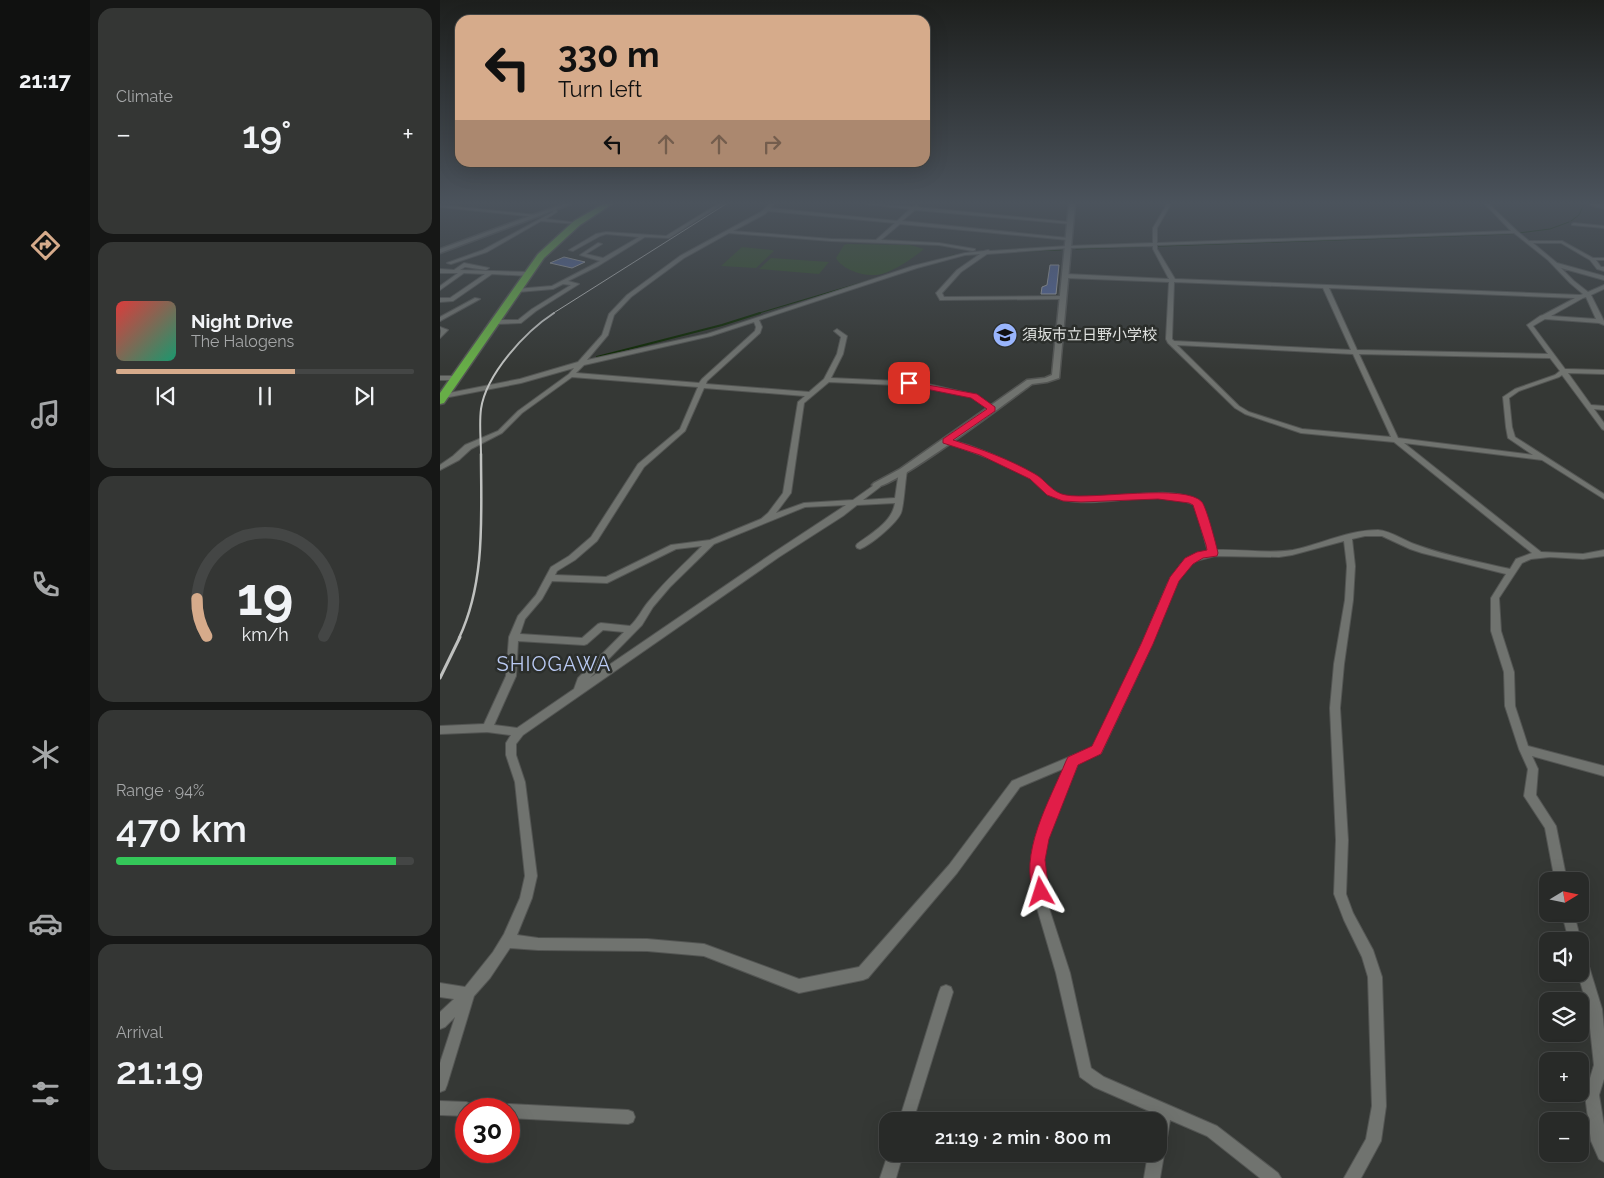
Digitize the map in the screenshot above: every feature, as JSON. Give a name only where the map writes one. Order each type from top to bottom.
[{"type":"highway","points":[[442,398],[539,259]]},
{"type":"street","points":[[440,264],[460,259]]},
{"type":"street","points":[[599,259],[604,260]]},
{"type":"street","points":[[440,468],[456,458],[468,447],[500,432],[520,412],[571,375],[605,335],[611,315],[629,296],[679,259]]},
{"type":"street","points":[[442,398],[520,381],[583,363],[709,335],[916,267],[950,259]]},
{"type":"street","points":[[976,259],[959,271],[940,293],[942,299],[1064,297]]},
{"type":"street","points":[[440,1022],[468,994],[508,941],[520,920],[531,876],[520,782],[511,755],[511,743],[519,732],[578,690],[857,502],[877,485],[903,471],[1030,382],[1047,380],[1056,376],[1067,259]]},
{"type":"street","points":[[1161,259],[1172,280],[1169,334],[1171,344],[1222,394],[1247,413],[1301,431],[1395,440],[1542,458]]},
{"type":"street","points":[[1548,259],[1588,295],[1602,322]]},
{"type":"street","points":[[1592,259],[1604,259]]},
{"type":"street","points":[[1592,259],[1599,268],[1604,269]]},
{"type":"street","points":[[518,290],[553,287],[604,260]]},
{"type":"street","points":[[440,271],[449,263]]},
{"type":"street","points":[[1554,264],[1604,278]]},
{"type":"street","points":[[454,272],[464,265],[486,268],[480,272]]},
{"type":"street","points":[[440,271],[529,274]]},
{"type":"street","points":[[440,288],[463,272]]},
{"type":"street","points":[[440,300],[451,300],[490,273]]},
{"type":"street","points":[[1066,276],[1581,297]]},
{"type":"street","points":[[495,322],[519,322],[534,310],[576,284],[562,282]]},
{"type":"street","points":[[1325,286],[1395,440],[1541,556]]},
{"type":"street","points":[[1604,287],[1542,317],[1530,325],[1604,428]]},
{"type":"street","points":[[440,319],[477,299]]},
{"type":"street","points":[[1542,317],[1602,322]]},
{"type":"street","points":[[487,728],[511,676],[514,637],[521,618],[539,597],[554,569],[572,558],[594,539],[641,466],[684,430],[692,413],[700,385],[715,369],[758,332],[759,327],[756,320]]},
{"type":"street","points":[[440,329],[445,330],[440,336]]},
{"type":"street","points":[[764,521],[771,515],[787,493],[801,402],[808,394],[827,380],[840,354],[844,336],[837,330]]},
{"type":"street","points":[[1171,344],[1355,352],[1553,356]]},
{"type":"street","points":[[1604,372],[1563,371],[1557,376],[1517,390],[1506,397],[1512,438],[1604,497]]},
{"type":"street","points":[[571,375],[808,394]]},
{"type":"street","points":[[440,378],[456,378]]},
{"type":"street","points":[[827,380],[919,384],[974,396],[992,409]]},
{"type":"street","points":[[1590,407],[1604,408]]},
{"type":"street","points":[[946,441],[983,453],[1033,477],[1051,493],[1063,498],[1158,496],[1192,500],[1198,504],[1213,553]]},
{"type":"street","points":[[860,546],[880,532],[897,513],[903,471]]},
{"type":"street","points":[[550,578],[607,580],[674,547],[712,542],[804,505],[900,500]]},
{"type":"street","points":[[508,941],[538,944],[648,945],[704,950],[799,986],[863,973],[953,869],[1016,784],[1097,750],[1147,644],[1174,579],[1189,561],[1201,554],[1213,553],[1277,554],[1301,552],[1348,536],[1380,532],[1410,546],[1453,559],[1512,572]]},
{"type":"street","points":[[1348,536],[1351,566],[1349,600],[1334,708],[1342,840],[1340,894],[1348,916],[1368,954],[1375,977],[1380,1106],[1373,1141],[1352,1178]]},
{"type":"street","points":[[578,690],[581,681],[632,630],[667,585],[712,542]]},
{"type":"street","points":[[1559,872],[1550,826],[1530,796],[1533,769],[1524,749],[1510,706],[1509,672],[1496,631],[1495,598],[1519,561],[1523,558],[1541,556],[1592,558],[1604,553]]},
{"type":"street","points":[[514,637],[584,642],[601,626],[632,630]]},
{"type":"street","points":[[440,730],[487,728],[519,732]]},
{"type":"street","points":[[1524,749],[1604,771]]},
{"type":"street","points":[[1073,761],[1041,839],[1038,860],[1043,908],[1064,973],[1085,1072],[1099,1082],[1212,1131],[1273,1178]]},
{"type":"street","points":[[1587,982],[1595,1010],[1601,1066],[1592,1095],[1596,1128],[1604,1154]]},
{"type":"street","points":[[440,990],[468,994]]},
{"type":"street","points":[[909,1112],[946,992]]},
{"type":"street","points":[[440,1085],[468,994]]},
{"type":"street","points":[[440,1108],[455,1109]]},
{"type":"street","points":[[520,1112],[628,1117]]},
{"type":"street","points":[[888,1178],[893,1162]]},
{"type":"street","points":[[1152,1178],[1155,1162]]},
{"type":"green space","points":[[729,259],[766,259],[756,268],[721,266]]},
{"type":"green space","points":[[770,259],[829,262],[819,274],[759,269]]},
{"type":"green space","points":[[837,259],[911,259],[893,270],[876,275],[856,272],[839,263]]},
{"type":"building","points":[[559,259],[572,259],[585,262],[572,268],[550,263]]},
{"type":"building","points":[[1050,265],[1059,265],[1056,294],[1041,294],[1042,287],[1047,285]]},
{"type":"waterway","points":[[756,314],[941,259]]},
{"type":"waterway","points":[[597,357],[722,325],[760,313]]},
{"type":"railway","points":[[552,314],[639,259]]},
{"type":"railway","points":[[481,455],[481,409],[484,396],[491,382],[499,368],[520,342],[554,313]]},
{"type":"railway","points":[[459,638],[468,616],[478,571],[481,524],[481,455]]},
{"type":"railway","points":[[440,678],[460,637]]},
{"type":"place","name":"須坂市立日野小学校","points":[[1005,335]]},
{"type":"district","name":"SHIOGAWA","points":[[554,664]]},
{"type":"route","points":[[909,383],[974,396],[992,409],[946,441],[983,453],[1033,477],[1051,493],[1063,498],[1158,496],[1192,500],[1198,504],[1211,545],[1213,553],[1201,554],[1189,561],[1174,579],[1147,644],[1097,750],[1073,761],[1041,839],[1038,860],[1041,892]]}]
